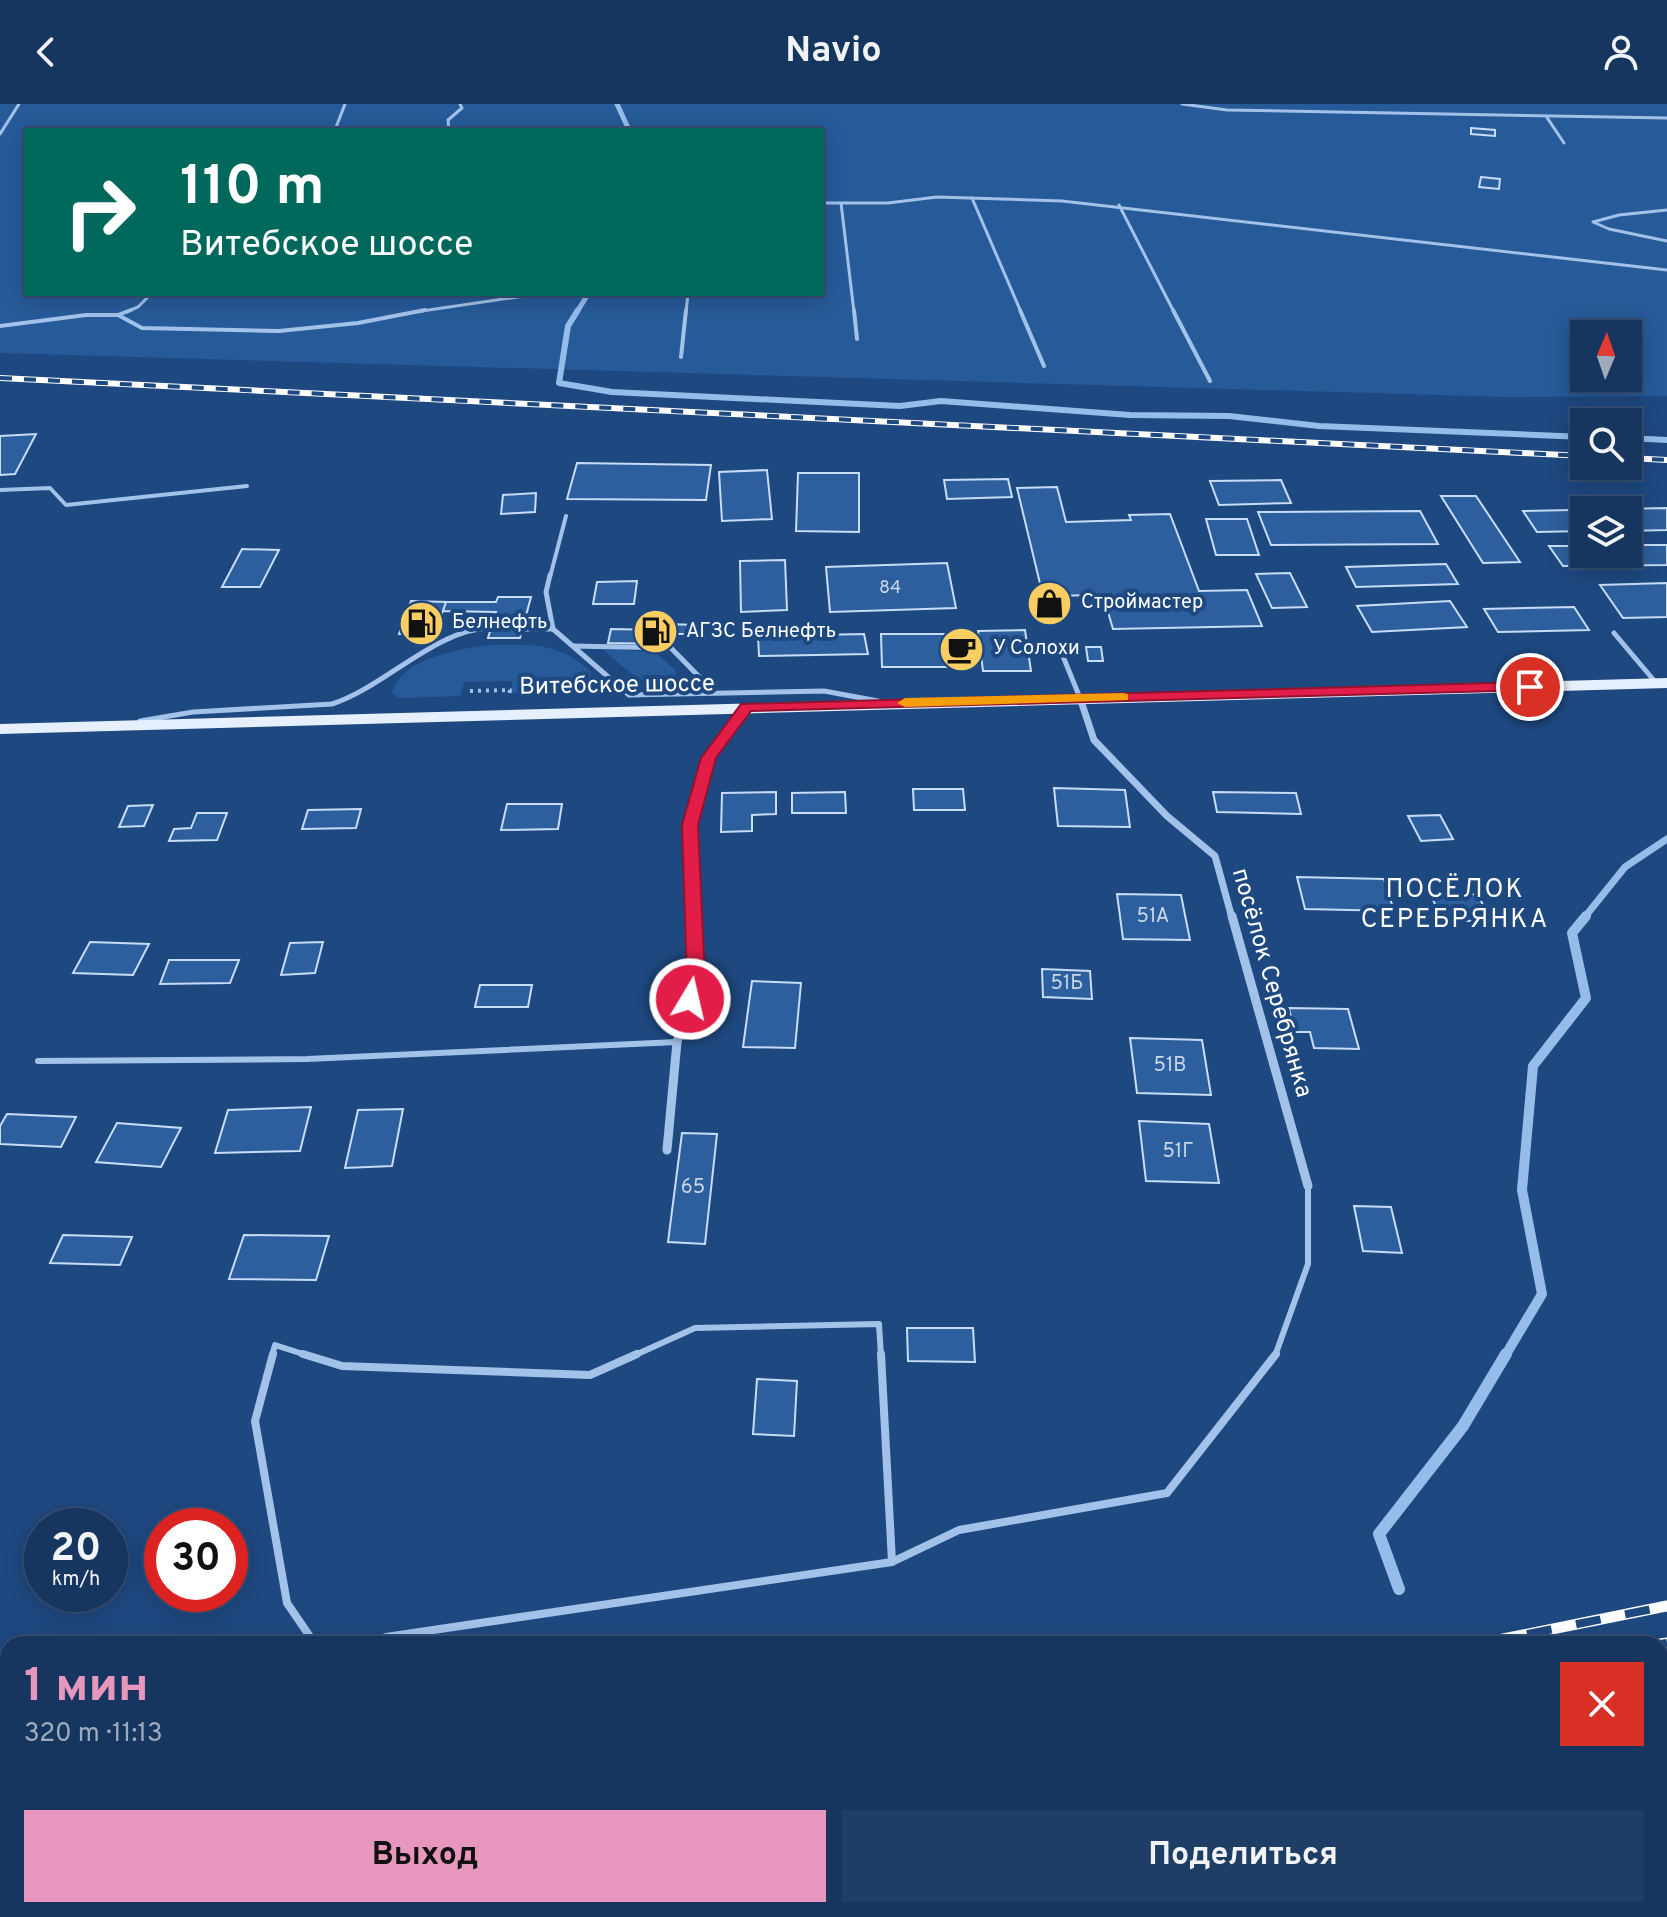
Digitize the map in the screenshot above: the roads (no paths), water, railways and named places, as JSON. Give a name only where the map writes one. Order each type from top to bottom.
[{"type":"main road","name":"Витебское шоссе","points":[[0,729],[1662,683]]},
{"type":"street","name":"посёлок Серебрянка","points":[[1080,698],[1094,740],[1167,816],[1215,856],[1308,1186]]},
{"type":"street","points":[[667,1150],[677,1042],[696,978],[690,825],[709,758],[747,707]]},
{"type":"lane","points":[[0,134],[19,104]]},
{"type":"lane","points":[[336,128],[345,104]]},
{"type":"lane","points":[[449,128],[448,120],[462,108],[460,104]]},
{"type":"lane","points":[[1182,104],[1227,110],[1667,118]]},
{"type":"lane","points":[[1546,116],[1564,143]]},
{"type":"lane","points":[[824,203],[888,203],[937,197],[1119,205],[1667,270]]},
{"type":"lane","points":[[972,198],[1044,366]]},
{"type":"lane","points":[[841,203],[857,339]]},
{"type":"lane","points":[[1119,205],[1210,381]]},
{"type":"lane","points":[[1667,210],[1619,215],[1593,222],[1609,229],[1667,241]]},
{"type":"lane","points":[[0,326],[86,315],[118,315],[138,307],[149,296]]},
{"type":"lane","points":[[118,315],[142,328],[279,331],[358,323],[439,307],[523,296]]},
{"type":"lane","points":[[681,357],[688,296]]},
{"type":"lane","points":[[0,490],[50,488],[66,505],[247,486]]},
{"type":"lane","points":[[566,516],[546,592],[553,629],[629,695],[824,691],[889,703]]},
{"type":"lane","points":[[114,725],[193,712],[332,704],[354,697],[401,665],[473,628],[491,628]]},
{"type":"lane","points":[[522,629],[553,629]]},
{"type":"lane","points":[[1614,633],[1662,683]]},
{"type":"lane","points":[[1058,644],[1080,698]]},
{"type":"lane","points":[[572,646],[671,648],[715,693]]},
{"type":"lane","points":[[38,1061],[307,1059],[677,1042]]},
{"type":"lane","points":[[393,1636],[892,1562],[959,1530],[1167,1493],[1275,1357],[1308,1264],[1308,1186]]},
{"type":"lane","points":[[310,1636],[287,1603],[255,1421],[275,1345],[342,1366],[590,1375],[695,1328],[879,1324],[892,1562]]},
{"type":"waterway","points":[[617,104],[628,128]]},
{"type":"waterway","points":[[577,312],[587,296]]},
{"type":"waterway","points":[[578,310],[568,326],[559,383],[612,392],[900,406],[941,401],[1130,415],[1229,416],[1319,426],[1570,436]]},
{"type":"waterway","points":[[1642,439],[1667,440]]},
{"type":"waterway","points":[[1584,918],[1625,867],[1667,839]]},
{"type":"waterway","points":[[1505,1356],[1542,1294],[1522,1190],[1533,1066],[1586,998],[1572,933],[1586,916]]},
{"type":"waterway","points":[[1399,1589],[1379,1534],[1463,1426],[1506,1354]]},
{"type":"railway","points":[[0,378],[1570,455]]},
{"type":"railway","points":[[1642,459],[1667,460]]},
{"type":"railway","points":[[1518,1636],[1667,1606]]},
{"type":"place","name":"Строймастер","points":[[1050,603]]},
{"type":"place","name":"Белнефть","points":[[421,623]]},
{"type":"place","name":"АГЗС Белнефть","points":[[655,632]]},
{"type":"place","name":"У Солохи","points":[[962,649]]},
{"type":"district","name":"ПОСЁЛОК СЕРЕБРЯНКА","points":[[1455,905]]}]
